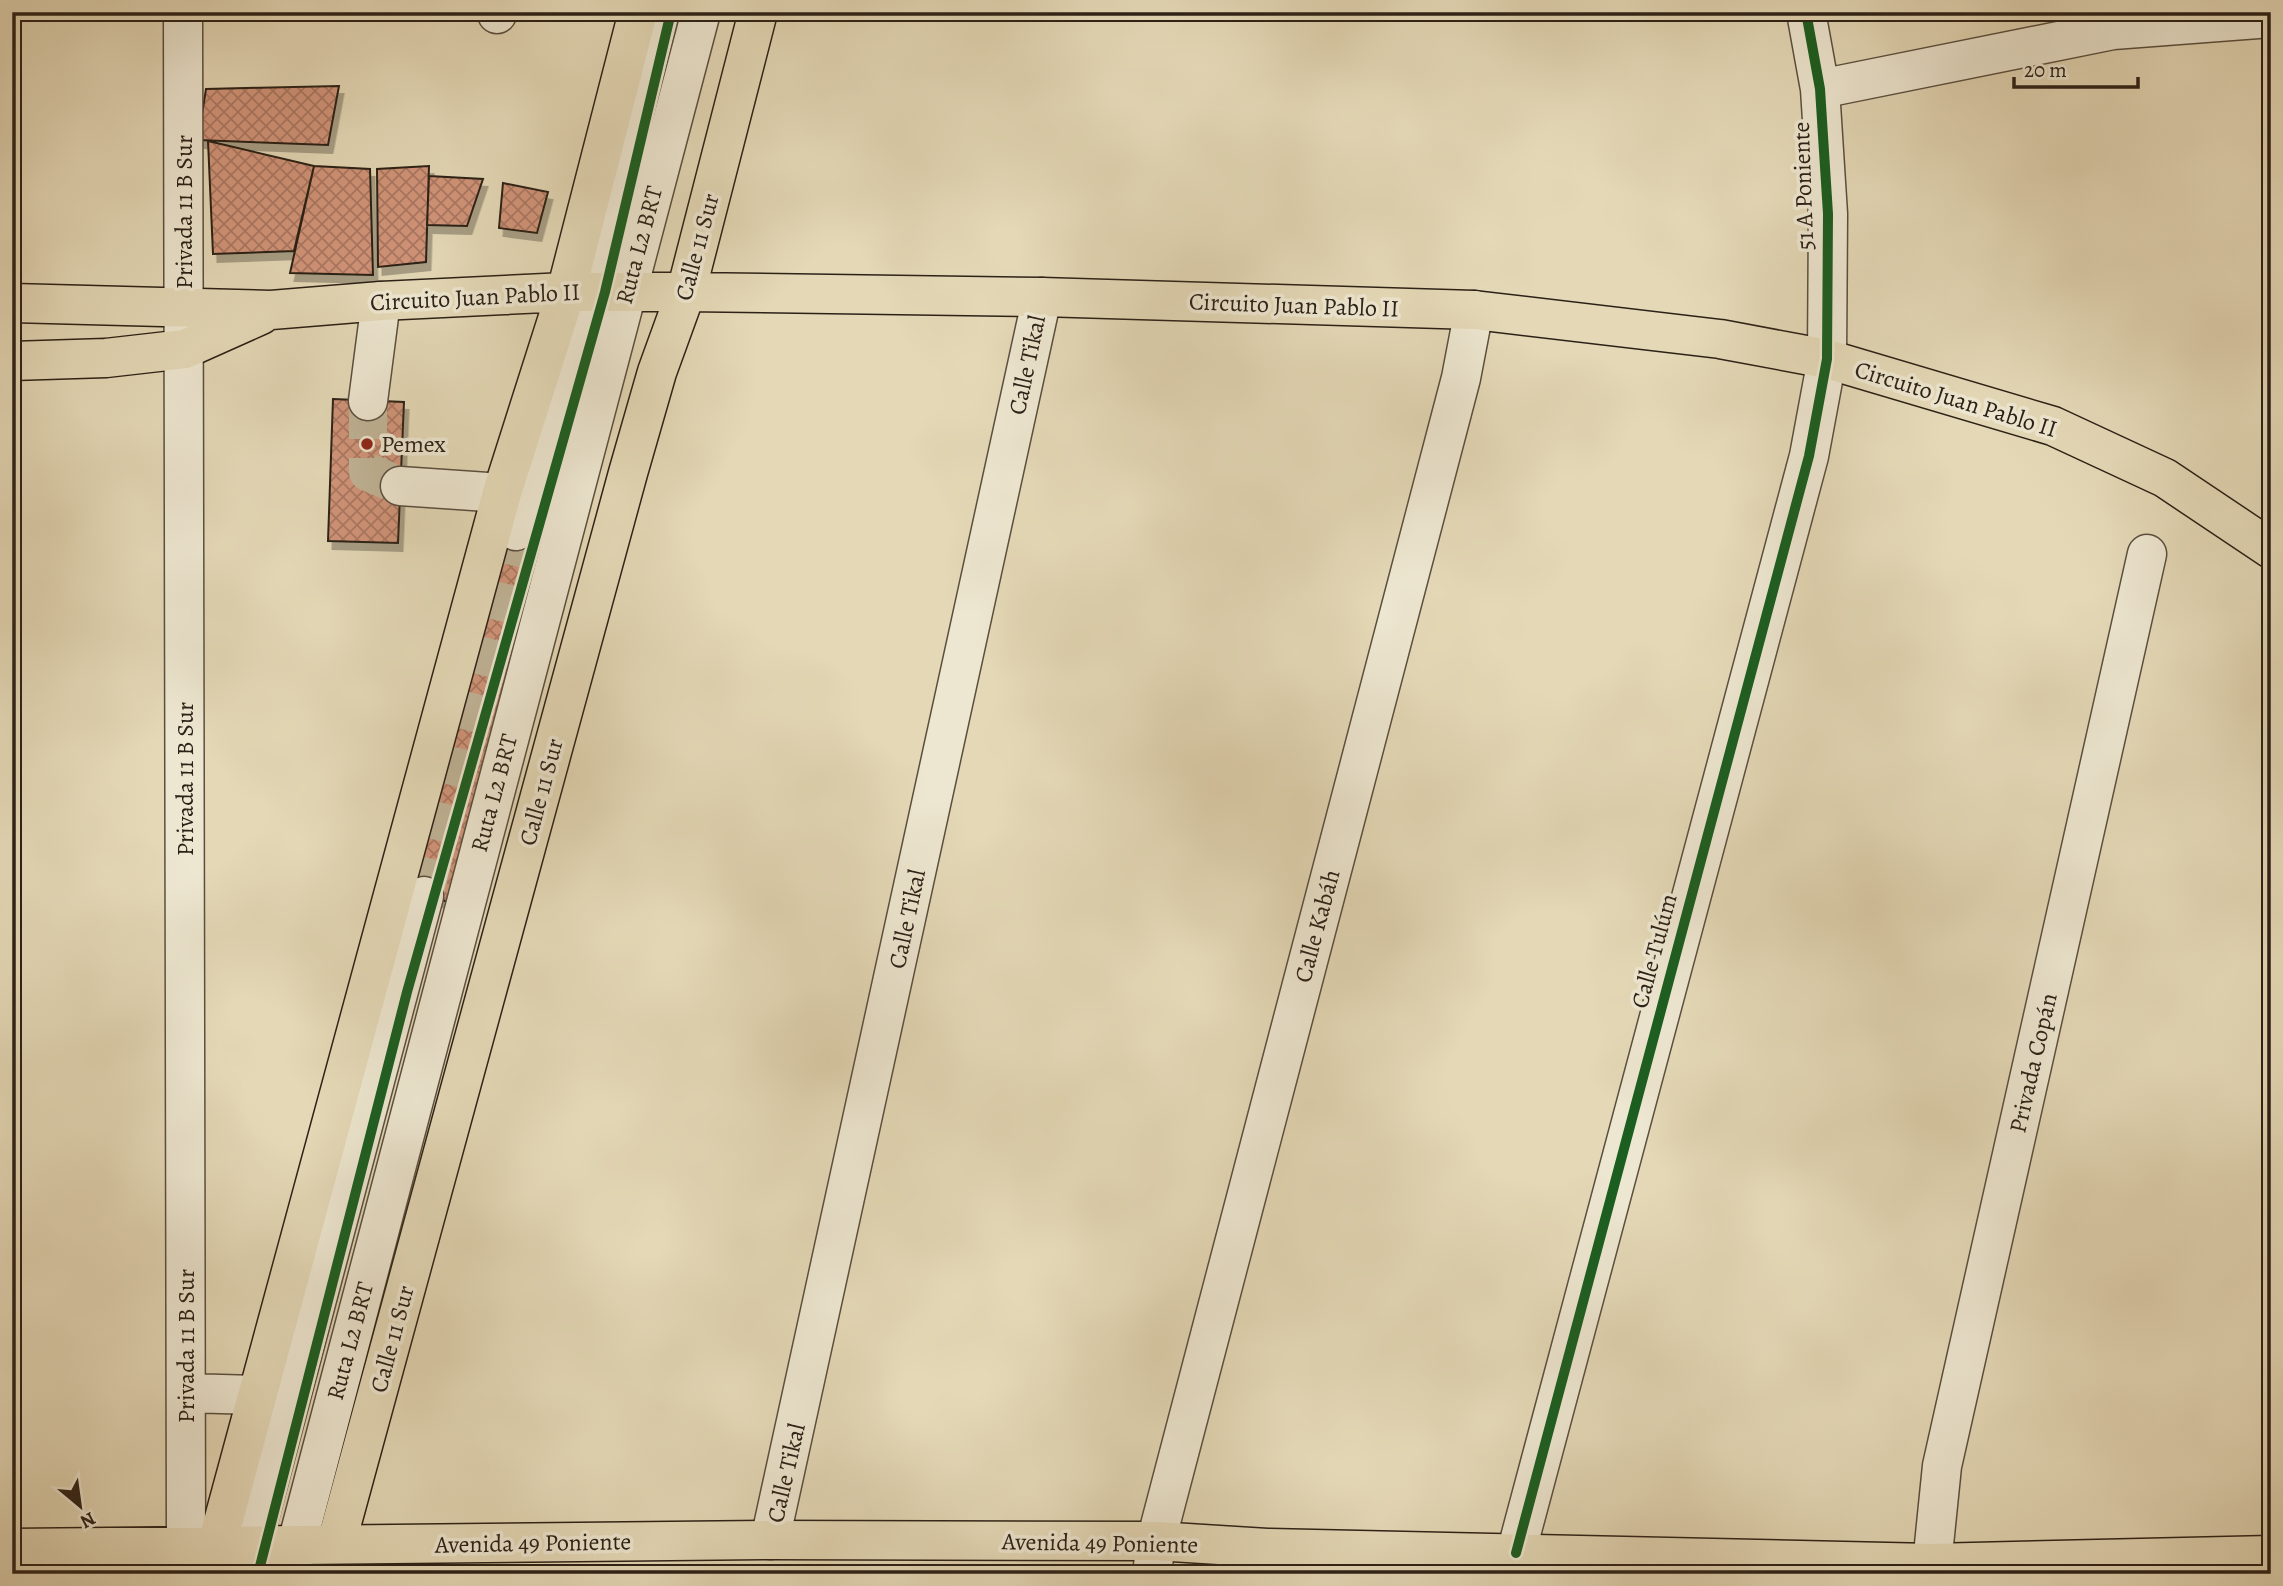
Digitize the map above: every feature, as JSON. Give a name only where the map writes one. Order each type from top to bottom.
[{"type":"main road","points":[[221,1557],[258,1395],[502,493],[577,292],[638,12]]},
{"type":"main road","name":"Calle 11 Sur","points":[[332,1559],[628,473],[657,372],[686,292],[758,12]]},
{"type":"main road","name":"Circuito Juan Pablo II","points":[[12,303],[271,310],[381,301],[577,292],[686,292],[1042,297],[1474,310],[1720,339],[1828,359],[2053,426],[2165,478],[2271,549]]},
{"type":"main road","name":"Circuito Juan Pablo II","points":[[12,361],[106,358],[185,349],[271,310]]},
{"type":"main road","name":"Avenida 49 Poniente","points":[[12,1548],[332,1559],[770,1540],[1154,1558],[1267,1548],[1516,1553],[1931,1568],[2271,1555]]},
{"type":"street","name":"Privada 11 B Sur","points":[[183,12],[186,1393],[221,1557]]},
{"type":"street","name":"Ruta L2 BRT","points":[[516,531],[577,292],[660,12]]},
{"type":"street","name":"Ruta L2 BRT","points":[[293,1559],[701,12]]},
{"type":"street","name":"51 A Poniente","points":[[1806,12],[1820,89],[1828,214],[1828,359]]},
{"type":"street","points":[[1820,89],[2113,30],[2271,18]]},
{"type":"street","name":"Calle Tikal","points":[[770,1540],[1042,297]]},
{"type":"street","points":[[368,401],[381,301]]},
{"type":"street","name":"Calle Kabáh","points":[[1154,1558],[1461,377],[1474,310]]},
{"type":"street","name":"Calle Tulúm","points":[[1516,1553],[1806,469],[1828,359]]},
{"type":"street","points":[[400,486],[502,493]]},
{"type":"street","name":"Privada Copán","points":[[1931,1568],[1942,1466],[2147,554]]},
{"type":"street","name":"Ruta L2 BRT","points":[[221,1557],[424,896]]},
{"type":"street","points":[[186,1393],[258,1395]]},
{"type":"building","points":[[339,86],[328,145],[198,140],[206,89]]},
{"type":"building","points":[[208,141],[314,166],[294,251],[213,254]]},
{"type":"building","points":[[314,166],[370,169],[373,275],[290,273]]},
{"type":"building","points":[[429,166],[426,262],[378,267],[377,169]]},
{"type":"building","points":[[429,176],[483,179],[467,226],[427,225]]},
{"type":"building","points":[[503,183],[548,192],[537,233],[499,228]]},
{"type":"building","name":"Pemex","points":[[333,399],[404,402],[398,543],[328,541]]},
{"type":"building","points":[[501,527],[544,538],[453,903],[409,892]]},
{"type":"tunnel","points":[[368,401],[368,472],[400,486]]},
{"type":"tunnel","points":[[424,896],[516,531]]},
{"type":"cycle path","points":[[258,1574],[407,992],[605,292],[671,12]]},
{"type":"cycle path","points":[[1516,1553],[1809,456],[1827,359],[1828,214],[1820,89],[1806,12]]},
{"type":"place","name":"Pemex","points":[[367,444]]}]
